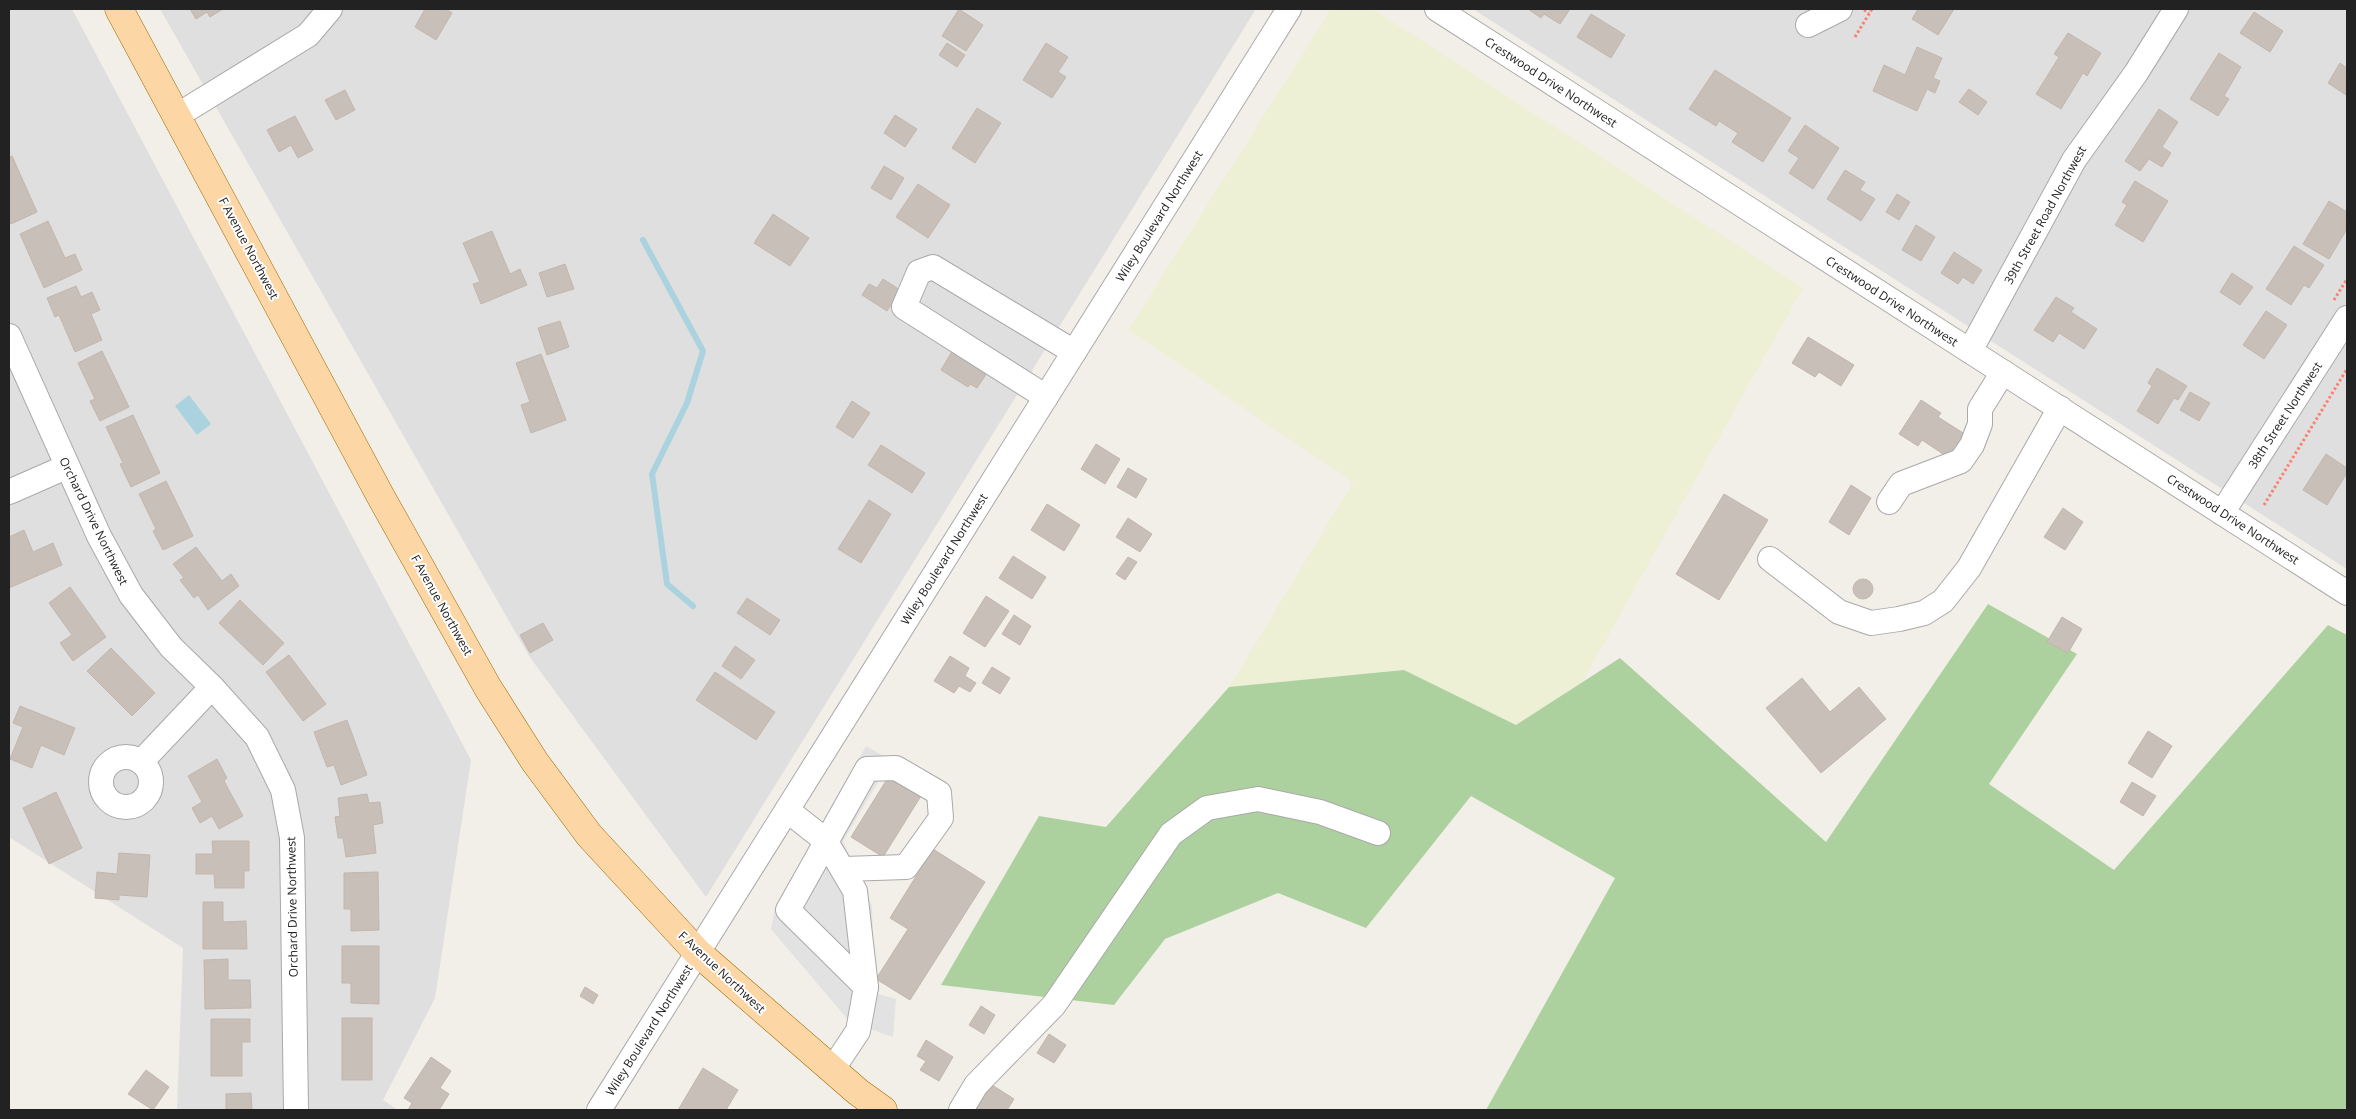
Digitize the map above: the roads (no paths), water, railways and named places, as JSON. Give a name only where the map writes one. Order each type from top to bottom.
[{"type":"main road","name":"F Avenue Northwest","points":[[119,9],[178,115],[381,497],[493,696],[535,762],[589,835],[697,952],[832,1070],[883,1110]]},
{"type":"street","points":[[178,115],[308,35],[330,9]]},
{"type":"street","name":"Wiley Boulevard Northwest","points":[[599,1110],[1290,9]]},
{"type":"street","name":"Crestwood Drive Northwest","points":[[1437,9],[2347,593]]},
{"type":"street","points":[[1808,24],[1840,9]]},
{"type":"street","name":"39th Street Road Northwest","points":[[1970,351],[2074,160],[2136,73],[2176,9]]},
{"type":"street","points":[[1046,397],[904,307],[919,272],[934,267],[1074,352]]},
{"type":"street","name":"38th Street Northwest","points":[[2222,513],[2347,318]]},
{"type":"street","name":"Orchard Drive Northwest","points":[[9,336],[66,467],[99,536],[131,595],[171,647],[212,687],[257,737],[283,790],[292,838],[296,1110]]},
{"type":"street","points":[[1889,502],[1901,484],[1961,461],[1972,445],[1980,424],[1980,409],[2003,372]]},
{"type":"street","points":[[1770,559],[1839,612],[1871,622],[1899,619],[1924,613],[1943,601],[1969,568],[2060,408]]},
{"type":"street","points":[[9,492],[66,467]]},
{"type":"street","points":[[141,762],[212,687]]},
{"type":"street","points":[[844,868],[906,867],[940,818],[939,793],[896,768],[867,769],[825,840],[788,910],[866,987]]},
{"type":"street","points":[[962,1110],[976,1085],[1054,1005],[1171,834],[1207,808],[1258,799],[1320,812],[1378,833]]},
{"type":"street","points":[[786,810],[825,840],[844,868],[855,891],[866,987],[858,1031],[832,1070]]},
{"type":"water","points":[[189,395],[211,424],[197,435],[175,406]]},
{"type":"waterway","points":[[643,240],[703,351],[687,403],[652,474],[667,584],[693,606]]}]
